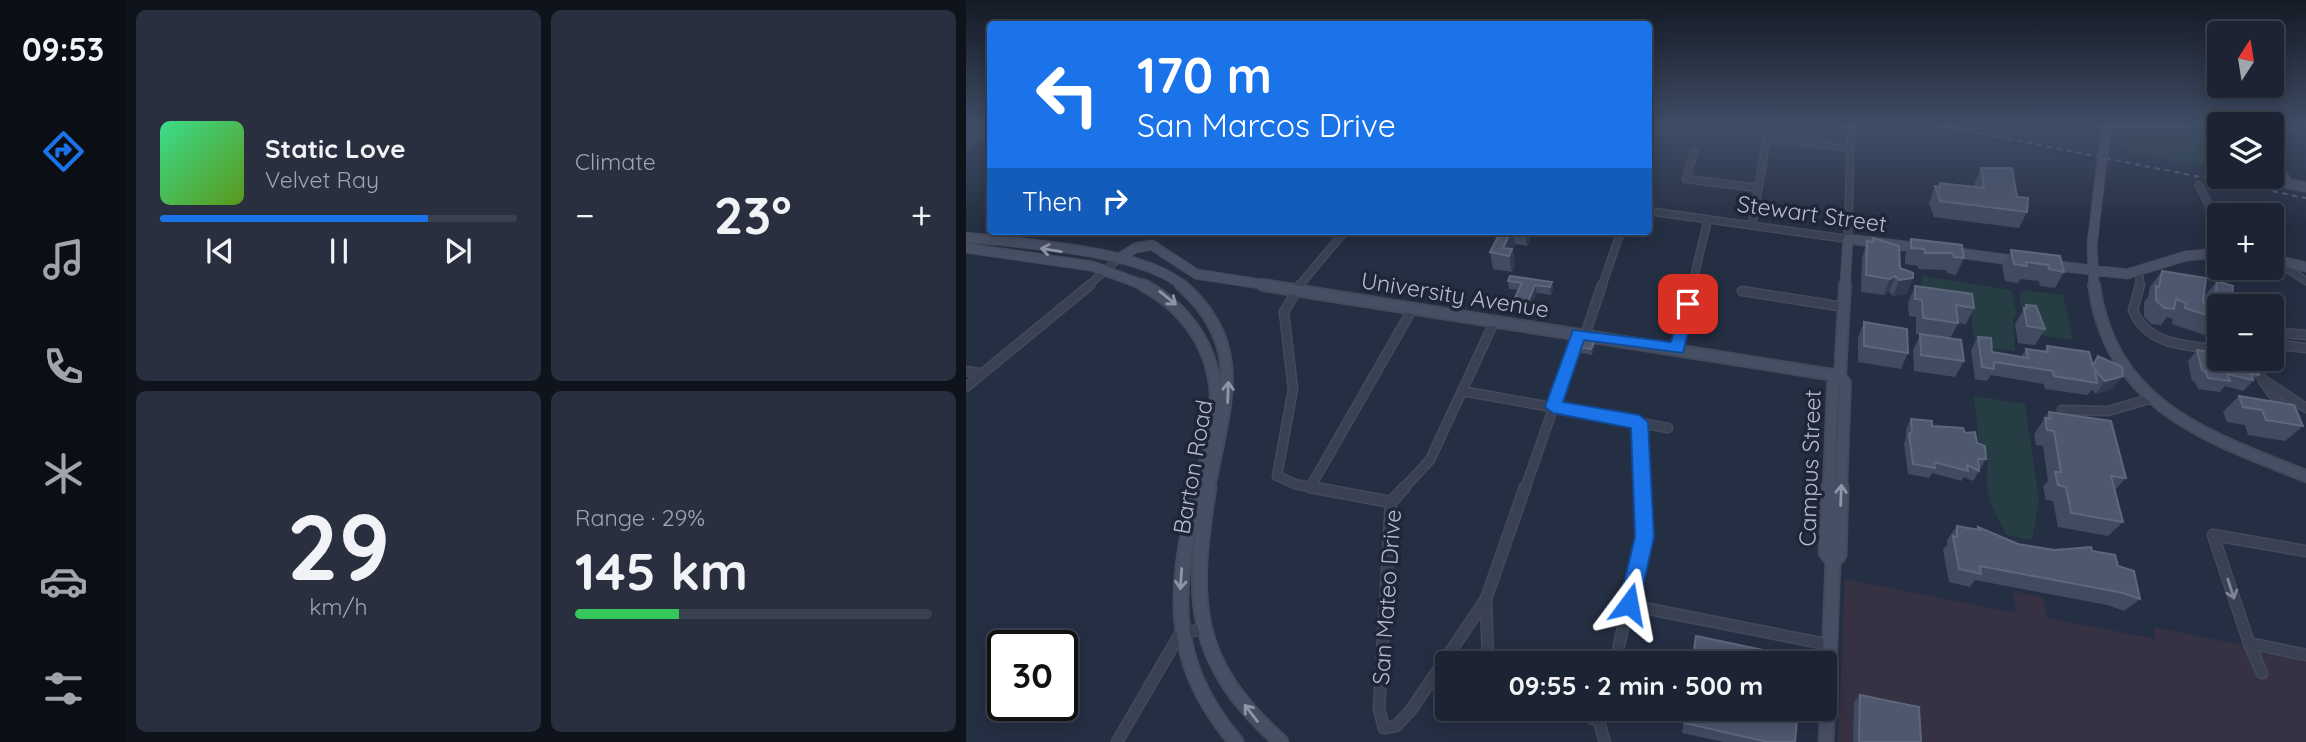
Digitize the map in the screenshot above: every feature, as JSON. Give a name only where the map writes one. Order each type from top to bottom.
[{"type":"main road","points":[[2102,160],[2092,270],[2102,336],[2117,362],[2153,398],[2211,438],[2306,476]]},
{"type":"main road","points":[[2284,177],[2288,184],[2306,187]]},
{"type":"main road","name":"Barton Road","points":[[966,237],[1118,259],[1178,282],[1205,307],[1224,341],[1229,395],[1209,486],[1199,569],[1203,629],[1228,683],[1259,723],[1281,742]]},
{"type":"main road","name":"Stewart Street","points":[[1848,239],[2027,262]]},
{"type":"main road","name":"Campus Street","points":[[1827,739],[1833,561],[1826,552],[1827,506],[1833,383],[1840,376],[1848,239]]},
{"type":"main road","name":"University Avenue","points":[[1118,259],[1135,248],[1152,245],[1186,270],[1196,274],[1840,376]]},
{"type":"main road","name":"Barton Road","points":[[966,248],[1106,270],[1166,294],[1192,319],[1210,353],[1216,380],[1209,446],[1191,510],[1180,576],[1180,634],[1193,676],[1209,709],[1236,742]]},
{"type":"main road","points":[[2039,263],[2140,277],[2186,256],[2207,254]]},
{"type":"main road","points":[[2284,262],[2306,267]]},
{"type":"street","points":[[1691,160],[1686,179],[1758,188]]},
{"type":"street","points":[[1752,225],[1763,160]]},
{"type":"street","name":"Campus Street","points":[[1848,239],[1850,160]]},
{"type":"street","points":[[2199,185],[2208,203]]},
{"type":"street","name":"Stewart Street","points":[[1652,212],[1848,239]]},
{"type":"street","points":[[1677,349],[1708,219]]},
{"type":"street","points":[[1342,235],[1287,303],[1283,321],[1293,389],[1277,476],[1281,480],[1391,502]]},
{"type":"street","points":[[1488,651],[1486,599],[1553,407],[1619,235]]},
{"type":"street","points":[[966,387],[1065,307],[1118,259]]},
{"type":"street","points":[[2284,267],[2306,281]]},
{"type":"street","points":[[2140,277],[2133,310],[2137,322],[2147,332],[2169,341],[2207,347]]},
{"type":"street","points":[[1742,291],[1844,307]]},
{"type":"street","points":[[1311,486],[1413,307]]},
{"type":"street","name":"San Mateo Drive","points":[[1486,599],[1411,710],[1396,726],[1384,728],[1379,709],[1391,502],[1430,460],[1495,320]]},
{"type":"street","points":[[2284,333],[2306,335]]},
{"type":"street","points":[[2284,345],[2306,348]]},
{"type":"street","points":[[966,371],[980,373]]},
{"type":"street","points":[[2260,371],[2268,392],[2290,417]]},
{"type":"street","points":[[2262,379],[2306,408]]},
{"type":"street","points":[[1462,391],[1668,428]]},
{"type":"street","points":[[2062,410],[2119,412],[2153,398]]},
{"type":"street","points":[[1618,651],[1645,529],[1639,422]]},
{"type":"street","points":[[2262,673],[2249,643],[2213,535],[2306,551]]},
{"type":"street","points":[[1629,604],[1831,645]]},
{"type":"street","points":[[1117,742],[1180,634],[1203,629]]},
{"type":"street","points":[[2249,643],[2306,655]]},
{"type":"street","points":[[1599,722],[1605,742]]},
{"type":"shaded area","points":[[2167,160],[2207,160],[2207,165]]},
{"type":"shaded area","points":[[1922,276],[2011,290],[2017,314],[2013,319],[2015,351],[1975,346],[1970,305],[1920,291]]},
{"type":"shaded area","points":[[2025,290],[2063,295],[2073,340],[2032,334],[2030,320],[2023,314],[2019,294]]},
{"type":"shaded area","points":[[1974,396],[2025,404],[2039,501],[2032,540],[2007,535],[1991,505],[1986,481],[1988,463],[1979,442]]},
{"type":"shaded area","points":[[1845,579],[2016,613],[2013,591],[2043,598],[2047,618],[2156,639],[2153,627],[2306,658],[2306,742],[1838,742]]},
{"type":"building","points":[[1981,168],[2012,168],[2017,197],[2028,198],[2027,212],[1940,201],[1935,186],[1940,187],[1940,183],[1984,188]]},
{"type":"building","points":[[1499,235],[1509,235],[1503,248],[1512,249],[1509,256],[1490,252]]},
{"type":"building","points":[[1873,238],[1899,246],[1900,268],[1913,273],[1913,278],[1899,280],[1895,276],[1890,279],[1866,275],[1867,241],[1873,242]]},
{"type":"building","points":[[1911,239],[1962,245],[1964,258],[1954,257],[1953,253],[1925,253],[1924,249],[1911,248]]},
{"type":"building","points":[[2011,250],[2060,256],[2064,272],[2049,269],[2048,265],[2026,262],[2027,266],[2014,264]]},
{"type":"building","points":[[2162,271],[2206,278],[2203,302],[2207,303],[2207,315],[2185,308],[2186,303],[2176,299],[2174,309],[2164,308],[2156,300],[2156,286],[2159,287]]},
{"type":"building","points":[[1510,276],[1552,282],[1550,287],[1535,285],[1527,304],[1513,302],[1522,283],[1508,281]]},
{"type":"building","points":[[2217,281],[2233,286],[2232,294],[2215,294]]},
{"type":"building","points":[[1915,286],[1972,294],[1974,308],[1956,305],[1958,323],[1923,318],[1922,300],[1915,299]]},
{"type":"building","points":[[2026,305],[2036,306],[2045,329],[2027,326],[2024,308],[2027,308]]},
{"type":"building","points":[[1864,322],[1907,329],[1908,353],[1864,346]]},
{"type":"building","points":[[1920,334],[1961,340],[1964,361],[1921,355]]},
{"type":"building","points":[[1978,337],[1991,338],[1992,352],[2028,358],[2026,349],[2048,352],[2047,346],[2089,352],[2093,366],[2098,356],[2122,367],[2123,376],[2105,381],[2095,370],[2097,383],[2054,376],[2053,371],[1994,362],[1994,369],[1982,367]]},
{"type":"building","points":[[1583,338],[1595,340],[1591,349],[1580,347]]},
{"type":"building","points":[[2197,350],[2207,351],[2207,371],[2256,371],[2259,375],[2251,374],[2253,380],[2227,374],[2230,381],[2208,378],[2202,370]]},
{"type":"building","points":[[2239,396],[2294,405],[2303,426],[2266,420],[2262,410],[2243,407]]},
{"type":"building","points":[[2049,412],[2111,421],[2126,478],[2111,476],[2123,522],[2071,513],[2066,487],[2058,485],[2055,472],[2061,472],[2054,431],[2047,430],[2045,418],[2050,419]]},
{"type":"building","points":[[1911,419],[1932,421],[1932,426],[1963,428],[1965,433],[1975,432],[1977,443],[1985,446],[1986,459],[1978,459],[1979,471],[1967,465],[1968,471],[1934,462],[1935,468],[1913,464],[1909,434],[1912,432]]},
{"type":"building","points":[[1957,526],[1979,530],[1978,527],[2018,544],[2054,550],[2091,547],[2092,551],[2115,555],[2118,566],[2134,571],[2140,599],[2123,593],[1980,566],[1981,574],[1959,569],[1953,536],[1957,537]]},
{"type":"building","points":[[1696,636],[1768,651],[1694,651]]},
{"type":"building","points":[[1860,695],[1919,707],[1921,742],[1859,742]]},
{"type":"building","points":[[1797,721],[1795,742],[1768,742],[1684,723]]},
{"type":"railway","points":[[2113,160],[2306,198]]},
{"type":"route","points":[[1629,604],[1645,521],[1639,422],[1553,407],[1579,334],[1677,349],[1688,304]]}]
